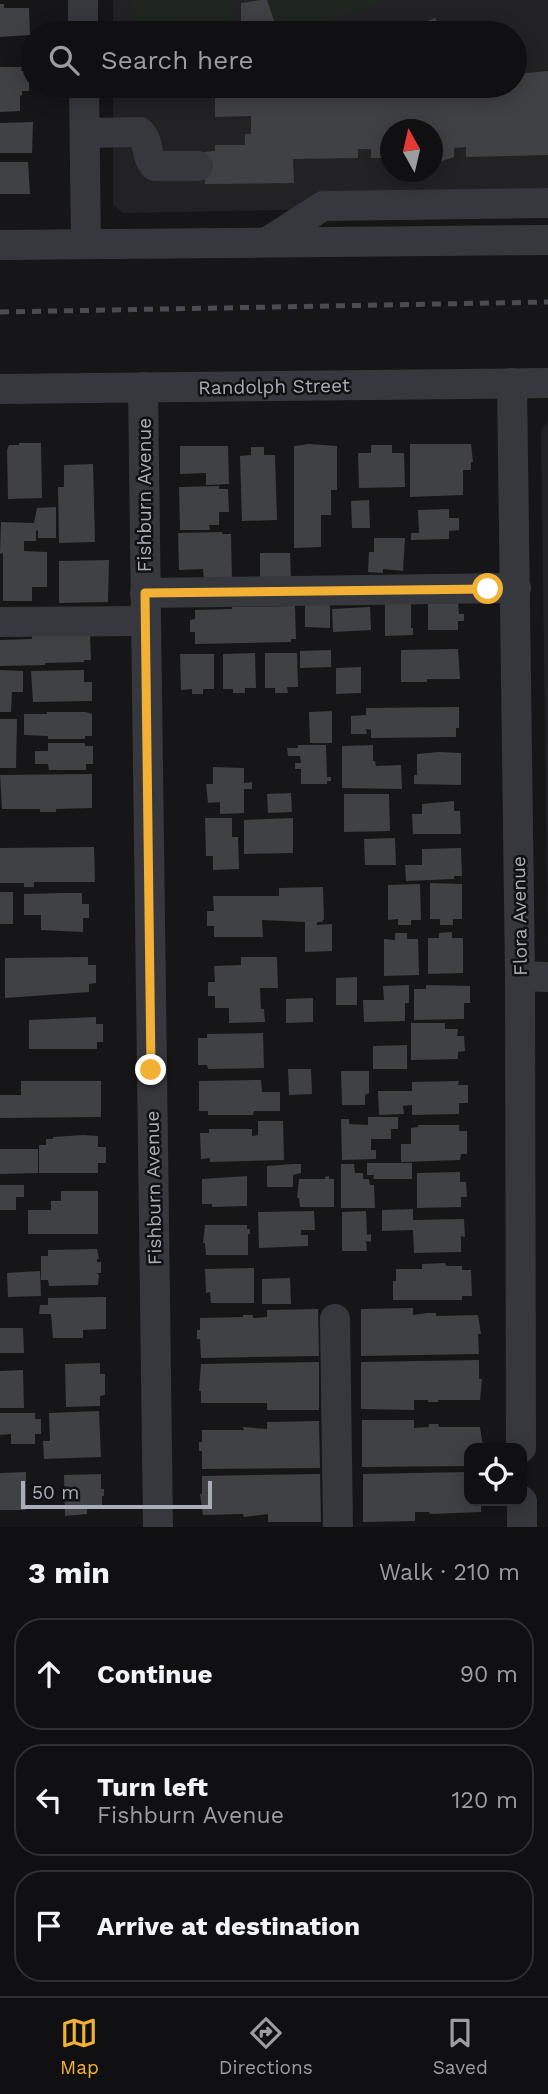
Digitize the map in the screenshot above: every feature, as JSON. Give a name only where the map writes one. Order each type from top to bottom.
[{"type":"street","points":[[83,0],[83,21]]},
{"type":"street","points":[[84,98],[86,244]]},
{"type":"street","points":[[85,133],[140,132],[146,138],[151,162],[155,166],[198,166]]},
{"type":"street","points":[[267,242],[323,206],[548,203]]},
{"type":"street","points":[[0,245],[548,240]]},
{"type":"street","name":"Flora Avenue","points":[[512,383],[516,589],[534,976],[534,1084],[522,1443]]},
{"type":"street","name":"Randolph Street","points":[[0,388],[548,383]]},
{"type":"street","name":"Fishburn Avenue","points":[[143,387],[158,1527]]},
{"type":"street","points":[[0,622],[145,607],[516,589]]},
{"type":"street","points":[[335,1319],[338,1527]]},
{"type":"street","points":[[522,1506],[522,1527]]},
{"type":"shaded area","points":[[113,0],[548,0],[548,205],[122,213],[113,204],[113,98],[527,98],[527,21],[113,21]]},
{"type":"shaded area","points":[[133,0],[231,0],[231,20],[133,21]]},
{"type":"shaded area","points":[[267,0],[388,0],[328,21],[274,19]]},
{"type":"shaded area","points":[[548,421],[548,950],[541,431]]},
{"type":"building","points":[[267,0],[274,21],[241,21],[241,3]]},
{"type":"building","points":[[0,4],[4,4],[4,8],[29,8],[29,21],[21,21],[21,36],[0,37]]},
{"type":"building","points":[[0,67],[21,67],[20,111],[0,112]]},
{"type":"building","points":[[548,71],[548,155],[466,157],[466,147],[454,148],[454,157],[443,161],[443,119],[380,119],[380,158],[371,158],[371,149],[358,149],[358,158],[293,159],[294,183],[205,184],[204,152],[215,151],[215,145],[245,145],[245,134],[251,134],[251,116],[215,117],[215,98],[527,98],[527,73]]},
{"type":"building","points":[[33,122],[32,153],[0,153],[0,123]]},
{"type":"building","points":[[0,162],[28,162],[30,194],[0,194]]},
{"type":"building","points":[[41,443],[42,498],[8,499],[7,450],[9,445]]},
{"type":"building","points":[[410,444],[471,444],[473,462],[471,470],[463,470],[463,495],[410,497]]},
{"type":"building","points":[[371,445],[392,445],[392,453],[404,453],[405,487],[359,488],[358,453],[371,453]]},
{"type":"building","points":[[180,446],[228,446],[229,484],[206,485],[206,473],[180,474]]},
{"type":"building","points":[[294,446],[337,446],[337,490],[331,490],[331,515],[321,515],[321,547],[294,548]]},
{"type":"building","points":[[251,447],[264,447],[264,455],[275,455],[277,520],[242,521],[240,456],[251,455]]},
{"type":"building","points":[[93,464],[95,542],[59,543],[58,487],[64,487],[64,465]]},
{"type":"building","points":[[219,486],[219,489],[228,489],[229,512],[219,512],[219,525],[209,525],[210,530],[180,530],[179,487]]},
{"type":"building","points":[[369,500],[370,528],[352,528],[351,501]]},
{"type":"building","points":[[56,507],[56,538],[38,538],[38,530],[36,541],[24,541],[24,551],[47,552],[47,587],[32,587],[32,601],[3,601],[1,522],[34,523],[37,508]]},
{"type":"building","points":[[449,509],[449,518],[459,518],[459,530],[449,531],[449,539],[411,540],[411,533],[419,533],[418,510]]},
{"type":"building","points":[[178,533],[231,534],[232,580],[204,580],[203,569],[179,570]]},
{"type":"building","points":[[374,538],[405,538],[403,571],[383,569],[383,573],[368,572],[369,552],[374,552]]},
{"type":"building","points":[[260,553],[290,553],[291,580],[260,581]]},
{"type":"building","points":[[109,560],[108,602],[59,603],[59,561]]},
{"type":"building","points":[[458,602],[459,614],[464,614],[464,621],[458,621],[458,630],[428,630],[428,603]]},
{"type":"building","points":[[330,603],[330,628],[305,627],[305,604]]},
{"type":"building","points":[[385,603],[411,603],[413,635],[385,636]]},
{"type":"building","points":[[295,606],[296,639],[291,639],[291,642],[195,644],[195,632],[190,632],[190,620],[195,619],[195,610]]},
{"type":"building","points":[[370,607],[371,630],[333,632],[332,609]]},
{"type":"building","points":[[32,634],[90,634],[91,660],[0,666],[0,640],[32,639]]},
{"type":"building","points":[[458,649],[460,679],[401,682],[401,650]]},
{"type":"building","points":[[331,650],[331,667],[300,668],[300,651]]},
{"type":"building","points":[[255,653],[256,688],[245,688],[245,693],[233,693],[233,689],[223,689],[223,654]]},
{"type":"building","points":[[265,653],[297,653],[298,687],[287,687],[288,693],[275,693],[275,688],[265,688]]},
{"type":"building","points":[[180,654],[214,654],[214,689],[203,689],[203,694],[192,694],[192,689],[181,690]]},
{"type":"building","points":[[361,667],[361,693],[336,694],[336,668]]},
{"type":"building","points":[[0,670],[23,671],[23,692],[12,692],[11,712],[0,712]]},
{"type":"building","points":[[84,670],[84,682],[92,682],[92,701],[33,702],[31,671]]},
{"type":"building","points":[[459,707],[456,737],[371,738],[371,730],[366,729],[367,734],[351,734],[351,716],[366,715],[366,708]]},
{"type":"building","points":[[332,711],[332,743],[310,743],[309,712]]},
{"type":"building","points":[[24,714],[92,714],[92,736],[85,736],[85,739],[48,739],[48,736],[24,735]]},
{"type":"building","points":[[0,719],[17,719],[16,768],[0,768]]},
{"type":"building","points":[[48,743],[85,743],[85,746],[93,746],[93,764],[86,764],[86,770],[49,770],[48,764],[35,764],[35,751],[48,751]]},
{"type":"building","points":[[298,745],[326,745],[327,777],[331,777],[331,781],[327,781],[327,784],[301,784],[301,769],[295,769],[295,763],[301,763],[300,756],[288,756],[287,748],[298,748]]},
{"type":"building","points":[[373,745],[373,761],[376,766],[401,765],[402,789],[342,788],[342,746]]},
{"type":"building","points":[[461,753],[461,785],[414,784],[417,754]]},
{"type":"building","points":[[213,767],[244,768],[244,783],[252,782],[252,789],[244,789],[244,813],[220,814],[220,802],[208,803],[206,784],[213,784]]},
{"type":"building","points":[[92,774],[92,808],[56,809],[56,812],[40,812],[40,809],[2,809],[0,775]]},
{"type":"building","points":[[291,793],[292,812],[268,813],[267,794]]},
{"type":"building","points":[[344,794],[389,794],[390,831],[344,832]]},
{"type":"building","points":[[454,801],[454,811],[460,811],[461,834],[413,834],[412,814],[422,814],[422,804]]},
{"type":"building","points":[[205,818],[232,818],[232,837],[238,837],[239,869],[213,870],[213,856],[206,856]]},
{"type":"building","points":[[293,818],[293,853],[244,854],[244,820]]},
{"type":"building","points":[[395,838],[396,865],[365,865],[364,839]]},
{"type":"building","points":[[94,847],[95,882],[34,882],[34,887],[24,887],[24,883],[0,883],[0,848]]},
{"type":"building","points":[[461,848],[462,876],[454,876],[454,879],[406,881],[405,865],[422,865],[422,849]]},
{"type":"building","points":[[430,883],[462,884],[462,919],[453,919],[453,925],[440,925],[440,919],[430,919]]},
{"type":"building","points":[[420,884],[421,920],[411,920],[411,925],[398,925],[398,919],[388,920],[388,885]]},
{"type":"building","points":[[323,887],[324,919],[317,922],[317,925],[332,924],[332,951],[305,952],[305,922],[262,920],[263,937],[214,937],[214,926],[207,926],[207,911],[214,911],[213,896],[279,896],[279,888]]},
{"type":"building","points":[[0,892],[13,892],[13,924],[0,924]]},
{"type":"building","points":[[82,893],[82,904],[89,904],[89,918],[83,918],[83,932],[41,930],[41,915],[24,915],[24,894]]},
{"type":"building","points":[[452,932],[452,938],[463,938],[463,973],[428,974],[428,938],[439,938],[439,933]]},
{"type":"building","points":[[395,933],[407,933],[407,939],[418,939],[419,975],[384,976],[384,939],[395,940]]},
{"type":"building","points":[[88,957],[88,965],[96,965],[96,983],[89,984],[89,992],[5,998],[5,958]]},
{"type":"building","points":[[241,957],[277,957],[278,988],[260,988],[265,1022],[229,1023],[229,1008],[215,1008],[215,996],[208,996],[208,982],[215,982],[214,966],[241,965]]},
{"type":"building","points":[[357,977],[357,1005],[336,1005],[336,978]]},
{"type":"building","points":[[409,985],[405,1021],[364,1022],[363,1000],[384,1000],[383,986]]},
{"type":"building","points":[[426,985],[470,986],[470,1003],[464,1003],[464,1019],[414,1020],[414,989],[426,989]]},
{"type":"building","points":[[313,998],[313,1022],[286,1023],[286,999]]},
{"type":"building","points":[[96,1017],[96,1024],[103,1024],[103,1042],[97,1042],[97,1049],[29,1049],[29,1020]]},
{"type":"building","points":[[411,1023],[445,1023],[445,1029],[458,1029],[457,1036],[464,1036],[465,1051],[458,1052],[458,1059],[411,1060]]},
{"type":"building","points":[[263,1033],[264,1068],[208,1069],[207,1065],[198,1065],[198,1038],[207,1038],[207,1034]]},
{"type":"building","points":[[407,1045],[407,1069],[373,1069],[373,1046]]},
{"type":"building","points":[[288,1069],[311,1069],[312,1094],[289,1095]]},
{"type":"building","points":[[341,1071],[369,1071],[369,1093],[365,1095],[365,1105],[342,1105]]},
{"type":"building","points":[[261,1080],[262,1092],[280,1092],[280,1111],[254,1111],[253,1115],[208,1115],[208,1111],[199,1111],[199,1081]]},
{"type":"building","points":[[21,1081],[101,1081],[101,1117],[0,1118],[0,1095],[21,1095]]},
{"type":"building","points":[[459,1081],[458,1085],[468,1085],[468,1103],[459,1103],[459,1114],[412,1115],[412,1105],[403,1106],[404,1114],[379,1115],[378,1091],[412,1091],[412,1082]]},
{"type":"building","points":[[368,1117],[398,1117],[398,1129],[391,1129],[391,1139],[371,1139],[371,1150],[376,1150],[376,1159],[342,1160],[341,1119],[349,1119],[349,1124],[368,1125]]},
{"type":"building","points":[[258,1121],[283,1121],[284,1160],[210,1162],[210,1158],[201,1159],[200,1133],[209,1133],[209,1129],[252,1129],[252,1136],[258,1135]]},
{"type":"building","points":[[418,1125],[459,1125],[459,1131],[467,1131],[467,1154],[461,1154],[460,1160],[401,1162],[401,1144],[411,1144],[411,1128]]},
{"type":"building","points":[[98,1136],[98,1147],[106,1147],[106,1163],[98,1163],[98,1173],[39,1173],[39,1145],[46,1145],[46,1139],[53,1137]]},
{"type":"building","points":[[0,1149],[38,1149],[38,1173],[0,1174]]},
{"type":"building","points":[[367,1163],[412,1163],[412,1179],[373,1179],[374,1175],[367,1175]]},
{"type":"building","points":[[301,1164],[301,1173],[293,1175],[293,1187],[267,1187],[267,1166]]},
{"type":"building","points":[[341,1164],[354,1164],[355,1173],[363,1173],[363,1179],[369,1179],[370,1185],[374,1185],[375,1208],[341,1208]]},
{"type":"building","points":[[460,1172],[460,1182],[466,1182],[467,1197],[461,1197],[461,1207],[417,1208],[417,1173]]},
{"type":"building","points":[[247,1176],[247,1206],[212,1207],[212,1204],[202,1204],[202,1179]]},
{"type":"building","points":[[329,1176],[329,1179],[334,1179],[334,1207],[300,1207],[297,1198],[299,1179],[325,1179]]},
{"type":"building","points":[[0,1185],[24,1185],[24,1197],[16,1197],[16,1210],[0,1210]]},
{"type":"building","points":[[61,1191],[98,1191],[98,1234],[28,1234],[28,1210],[51,1210],[51,1201],[61,1201]]},
{"type":"building","points":[[413,1209],[413,1220],[464,1219],[465,1237],[461,1236],[461,1252],[414,1253],[413,1230],[382,1231],[382,1210]]},
{"type":"building","points":[[314,1211],[315,1230],[301,1230],[301,1235],[308,1235],[308,1246],[259,1248],[258,1212]]},
{"type":"building","points":[[366,1211],[367,1235],[371,1234],[371,1242],[366,1241],[367,1251],[342,1251],[342,1212]]},
{"type":"building","points":[[205,1225],[247,1225],[247,1229],[250,1229],[248,1255],[206,1255],[203,1243]]},
{"type":"building","points":[[97,1249],[97,1262],[101,1262],[101,1273],[97,1273],[98,1285],[49,1286],[48,1280],[41,1280],[41,1256],[48,1256],[48,1250]]},
{"type":"building","points":[[445,1263],[446,1266],[462,1266],[462,1270],[471,1270],[472,1296],[462,1296],[462,1300],[393,1300],[396,1269],[422,1269],[422,1264]]},
{"type":"building","points":[[254,1268],[254,1303],[211,1303],[210,1292],[206,1293],[205,1269]]},
{"type":"building","points":[[40,1271],[41,1296],[8,1297],[7,1273]]},
{"type":"building","points":[[290,1278],[291,1304],[262,1304],[262,1279]]},
{"type":"building","points":[[106,1297],[106,1329],[83,1330],[83,1338],[53,1338],[51,1314],[39,1314],[40,1305],[48,1305],[48,1298]]},
{"type":"building","points":[[413,1308],[413,1315],[478,1315],[481,1334],[478,1334],[479,1354],[361,1356],[361,1309]]},
{"type":"building","points":[[318,1309],[319,1356],[201,1358],[200,1339],[197,1339],[200,1318],[243,1315],[253,1315],[253,1318],[267,1317],[267,1310]]},
{"type":"building","points":[[0,1328],[23,1328],[24,1353],[0,1353]]},
{"type":"building","points":[[479,1360],[479,1379],[482,1379],[480,1400],[414,1400],[414,1410],[361,1409],[361,1362]]},
{"type":"building","points":[[319,1362],[319,1410],[267,1410],[267,1403],[201,1403],[201,1364]]},
{"type":"building","points":[[100,1363],[100,1374],[105,1374],[105,1395],[100,1396],[100,1406],[66,1407],[65,1364]]},
{"type":"building","points":[[23,1370],[24,1408],[0,1408],[0,1371]]},
{"type":"building","points":[[99,1411],[101,1457],[44,1459],[43,1441],[50,1441],[49,1413]]},
{"type":"building","points":[[0,1413],[35,1413],[35,1419],[41,1419],[41,1434],[35,1434],[35,1444],[11,1444],[11,1434],[0,1435]]},
{"type":"building","points":[[362,1420],[414,1420],[414,1428],[429,1427],[429,1424],[438,1424],[439,1427],[480,1427],[482,1443],[464,1443],[464,1466],[362,1467]]},
{"type":"building","points":[[319,1421],[320,1468],[202,1469],[199,1442],[202,1442],[202,1430],[244,1430],[243,1427],[267,1429],[267,1422]]},
{"type":"building","points":[[26,1472],[26,1510],[0,1510],[0,1473]]},
{"type":"building","points":[[464,1472],[464,1506],[481,1506],[481,1512],[415,1512],[415,1521],[363,1522],[363,1474]]},
{"type":"building","points":[[101,1474],[101,1489],[104,1489],[102,1508],[87,1508],[87,1514],[65,1516],[64,1475]]},
{"type":"building","points":[[320,1474],[321,1522],[268,1522],[268,1514],[244,1517],[243,1514],[203,1515],[200,1494],[202,1476]]},
{"type":"railway","points":[[0,312],[548,302]]},
{"type":"route","points":[[151,1070],[145,593],[488,589]]}]
